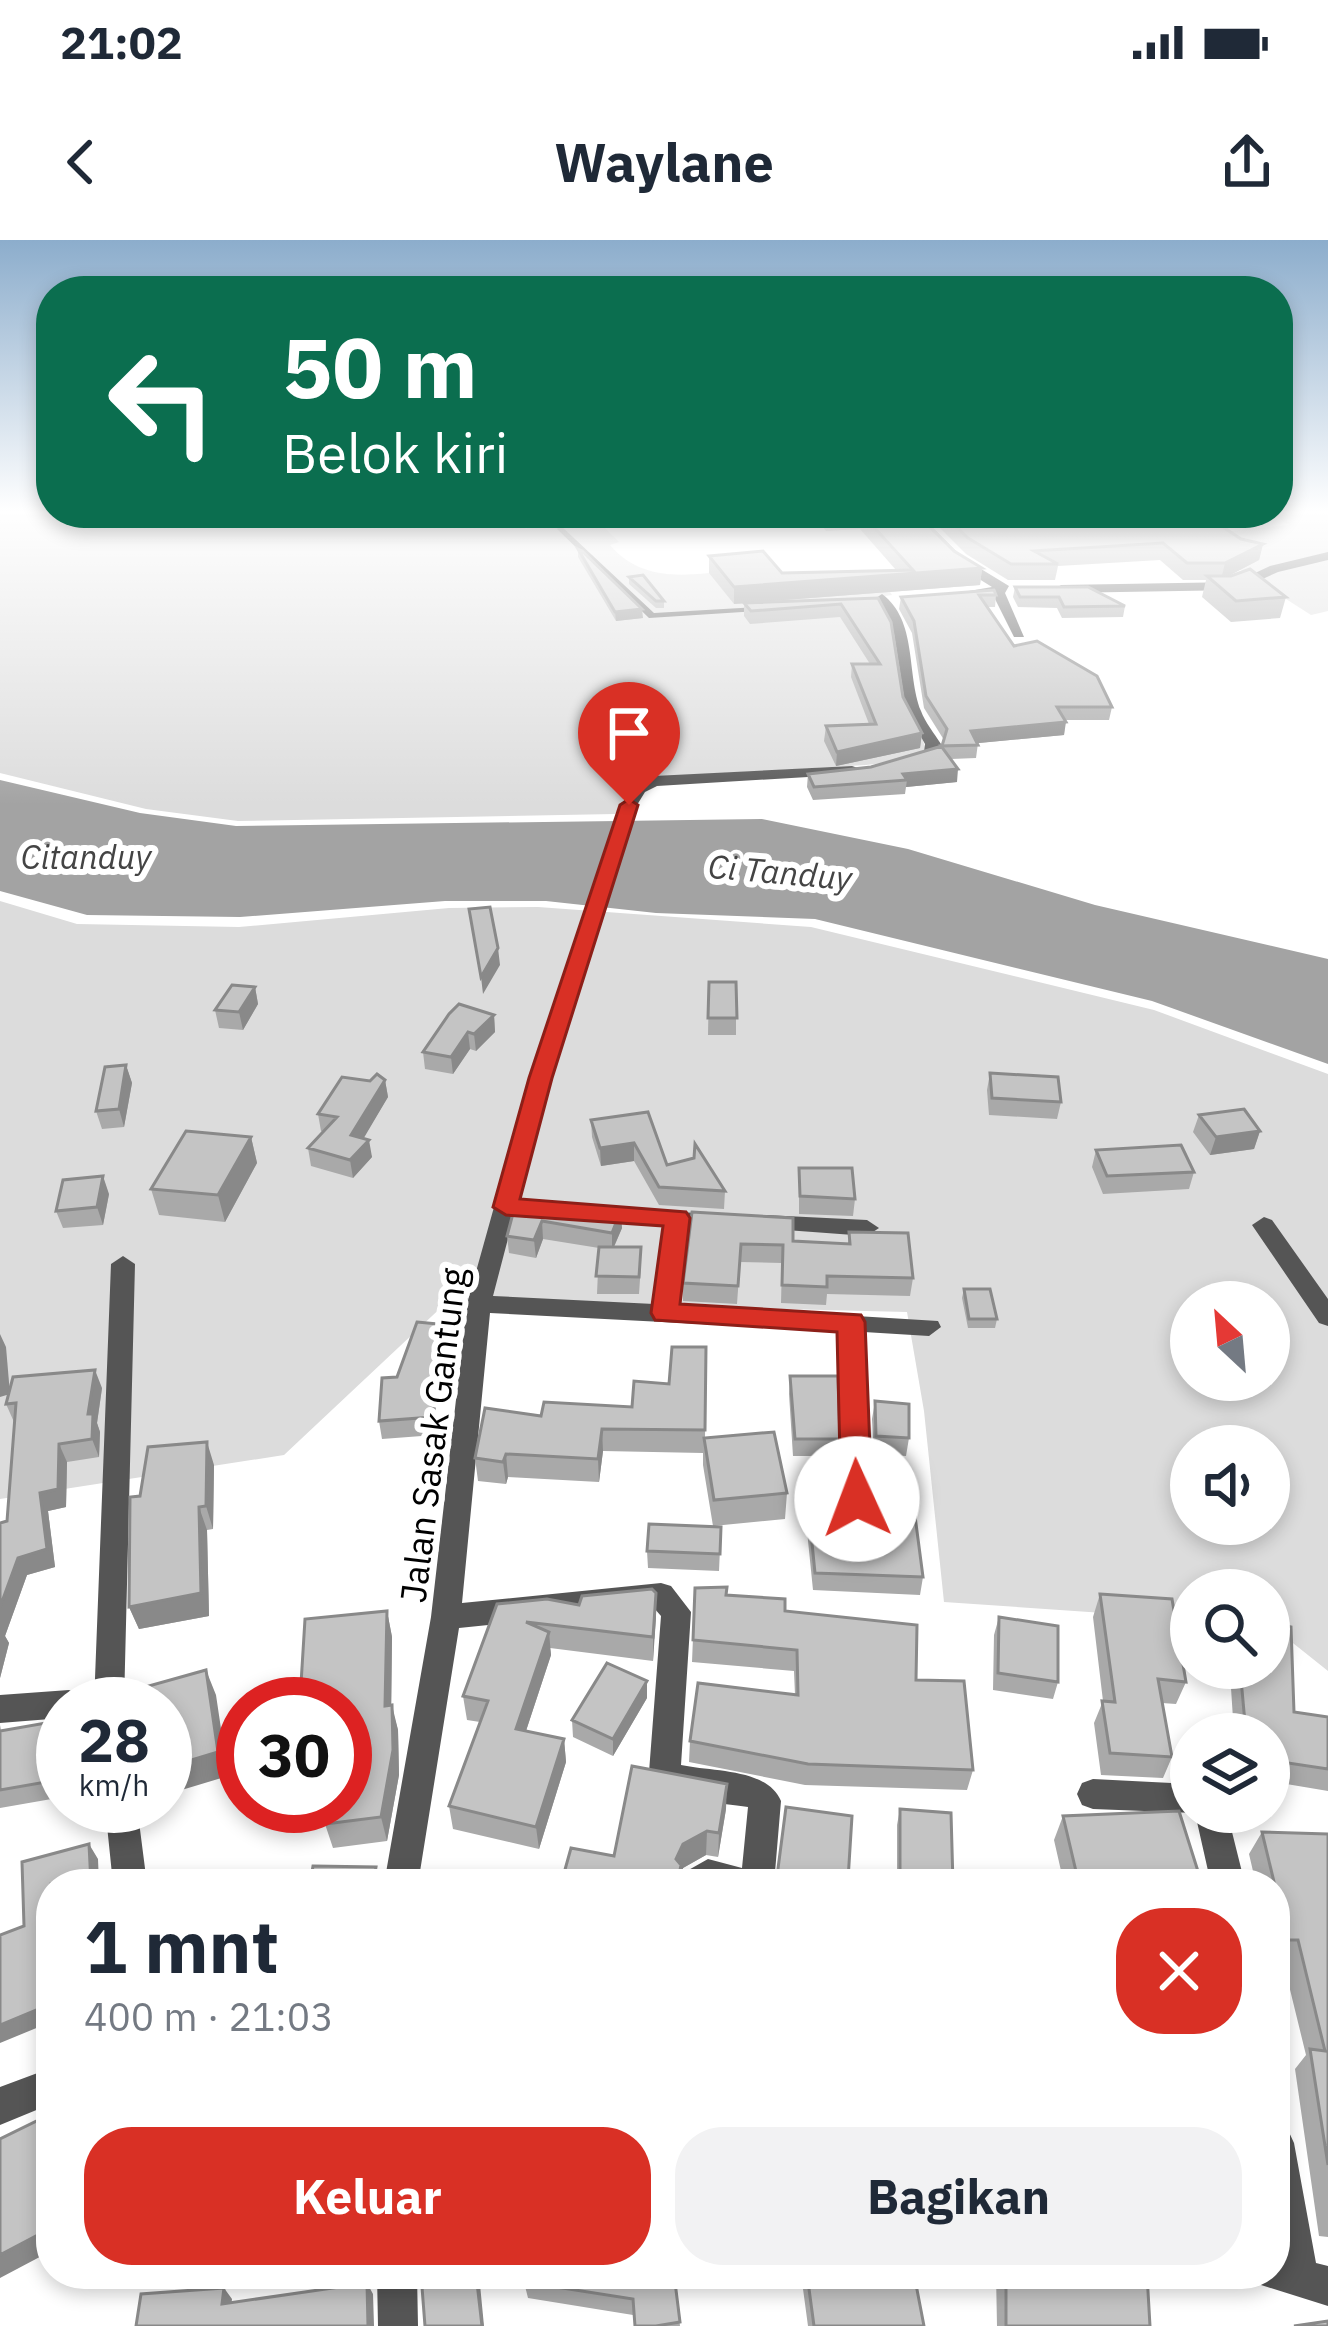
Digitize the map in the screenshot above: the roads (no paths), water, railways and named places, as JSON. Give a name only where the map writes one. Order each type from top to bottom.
[{"type":"street","points":[[888,610],[908,660],[913,710],[932,745],[931,754],[896,766]]},
{"type":"street","points":[[1010,610],[1019,634]]},
{"type":"street","name":"Jalan Sasak Gantung","points":[[404,1869],[446,1617],[479,1304],[516,1208],[540,1078],[629,805],[639,788],[654,782],[869,770]]},
{"type":"street","points":[[570,1211],[866,1228]]},
{"type":"street","points":[[664,1313],[677,1218]]},
{"type":"street","points":[[1264,1225],[1328,1316]]},
{"type":"street","points":[[112,1677],[119,1545],[116,1394],[123,1264]]},
{"type":"street","points":[[479,1304],[929,1327]]},
{"type":"street","points":[[851,1322],[857,1499]]},
{"type":"street","points":[[446,1617],[661,1595],[671,1601],[676,1612],[665,1772],[676,1779],[758,1794],[765,1801],[758,1869]]},
{"type":"street","points":[[0,1709],[36,1706]]},
{"type":"street","points":[[1093,1794],[1170,1798]]},
{"type":"street","points":[[124,1833],[128,1869]]},
{"type":"street","points":[[1215,1833],[1224,1869]]},
{"type":"street","points":[[0,2106],[36,2092]]},
{"type":"street","points":[[1290,2221],[1301,2278]]},
{"type":"street","points":[[398,2289],[398,2326]]},
{"type":"lane","points":[[646,610],[652,616],[738,610]]},
{"type":"water","name":"Citanduy","points":[[0,780],[140,813],[236,826],[762,819],[908,849],[1095,905],[1328,959],[1328,1064],[1152,1001],[815,919],[656,913],[546,901],[445,901],[240,917],[87,915],[0,891]]},
{"type":"water label","name":"Ci Tanduy","points":[[780,872]]}]
